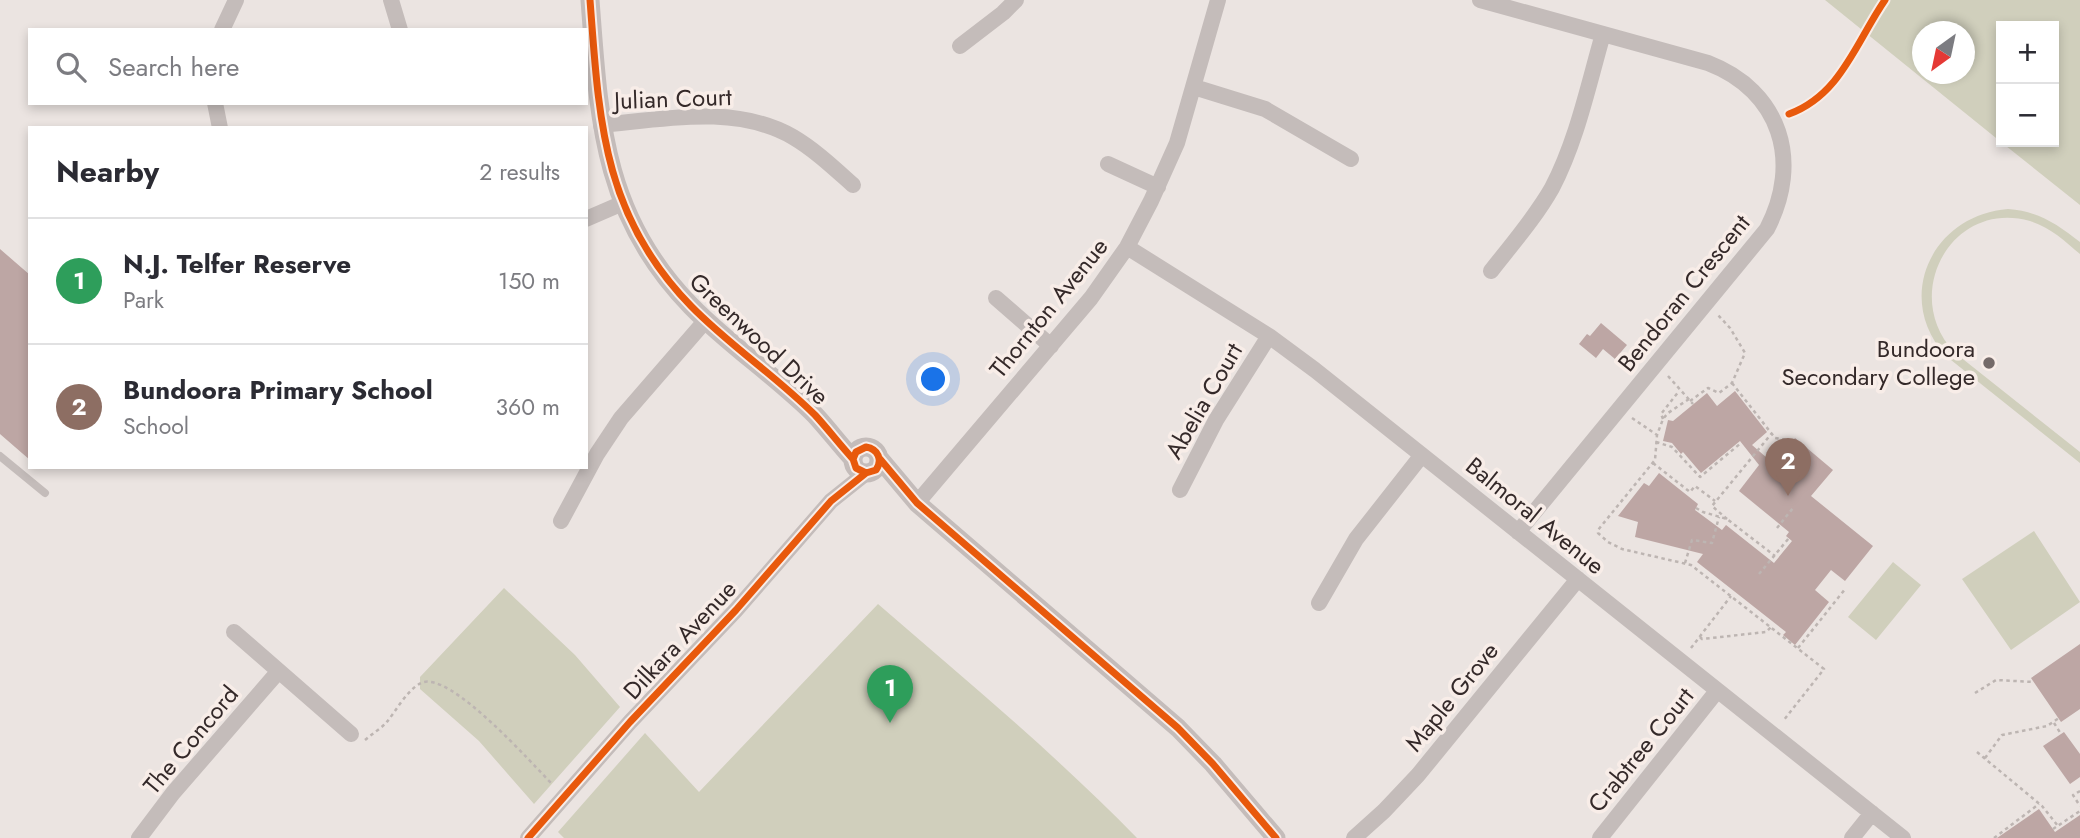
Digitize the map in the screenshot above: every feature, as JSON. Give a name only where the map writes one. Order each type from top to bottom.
[{"type":"street","points":[[223,28],[236,0]]},
{"type":"street","points":[[391,0],[399,28]]},
{"type":"street","name":"Greenwood Drive","points":[[590,0],[601,125],[609,161],[623,203],[656,262],[681,294],[706,320],[815,415],[864,462],[917,503],[1178,728],[1213,764],[1272,836]]},
{"type":"street","points":[[960,46],[1016,0]]},
{"type":"street","name":"Thornton Avenue","points":[[917,503],[1097,290],[1127,247],[1177,143],[1218,0]]},
{"type":"street","name":"Bendoran Crescent","points":[[1480,0],[1708,63],[1726,71],[1747,85],[1766,106],[1780,133],[1785,163],[1783,187],[1777,208],[1758,242],[1518,531]]},
{"type":"street","points":[[1491,271],[1540,207],[1561,169],[1576,131],[1602,34]]},
{"type":"street","points":[[1194,87],[1265,110],[1351,159]]},
{"type":"street","points":[[215,105],[220,126]]},
{"type":"street","name":"Julian Court","points":[[601,125],[707,116],[743,119],[776,128],[807,145],[853,185]]},
{"type":"street","points":[[1108,164],[1158,187]]},
{"type":"street","points":[[588,218],[623,203]]},
{"type":"street","name":"Balmoral Avenue","points":[[1127,247],[1269,336],[1315,370],[1903,838]]},
{"type":"street","points":[[996,298],[1051,346]]},
{"type":"street","points":[[561,521],[614,428],[640,394],[706,320]]},
{"type":"street","name":"Abelia Court","points":[[1180,490],[1216,420],[1269,336]]},
{"type":"street","points":[[1319,603],[1356,539],[1422,455]]},
{"type":"street","name":"Dilkara Avenue","points":[[528,838],[630,722],[744,601],[864,462]]},
{"type":"street","name":"Maple Grove","points":[[1354,838],[1418,775],[1578,579]]},
{"type":"street","points":[[234,632],[351,734]]},
{"type":"street","name":"The Concord","points":[[139,838],[173,793],[278,672]]},
{"type":"street","name":"Crabtree Court","points":[[1600,838],[1717,691]]},
{"type":"street","points":[[1852,838],[1872,813]]},
{"type":"lane","points":[[0,456],[45,493]]},
{"type":"path","points":[[1718,315],[1730,328],[1745,353],[1732,383],[1719,393],[1708,388],[1691,402],[1668,413],[1657,435],[1657,455],[1653,463],[1598,533],[1622,549],[1685,563],[1824,669],[1783,721]]},
{"type":"path","points":[[1668,376],[1691,402]]},
{"type":"path","points":[[1732,383],[1775,438],[1793,441]]},
{"type":"path","points":[[1663,419],[1661,414],[1680,390]]},
{"type":"path","points":[[1632,418],[1657,435]]},
{"type":"path","points":[[1772,433],[1712,506],[1774,556]]},
{"type":"path","points":[[1656,442],[1672,447],[1700,477],[1741,443]]},
{"type":"path","points":[[1653,463],[1690,492],[1695,486],[1716,502]]},
{"type":"path","points":[[1696,508],[1727,519]]},
{"type":"path","points":[[1777,528],[1793,508]]},
{"type":"path","points":[[1685,563],[1692,540],[1712,543],[1719,517]]},
{"type":"path","points":[[1759,574],[1788,538]]},
{"type":"path","points":[[1798,648],[1846,588]]},
{"type":"path","points":[[1691,648],[1731,596]]},
{"type":"path","points":[[1700,637],[1702,639],[1766,632],[1770,627]]},
{"type":"path","points":[[1975,693],[1996,680],[2034,682]]},
{"type":"path","points":[[351,734],[363,742],[383,726],[418,684],[431,681],[440,683],[468,703],[510,740],[553,786],[550,789],[562,799]]},
{"type":"path","points":[[1985,758],[2001,735],[2054,723],[2059,719]]},
{"type":"path","points":[[2054,723],[2061,734]]},
{"type":"path","points":[[1977,752],[2039,804],[2058,826]]},
{"type":"path","points":[[2080,790],[2073,795],[2080,806]]},
{"type":"path","points":[[1994,838],[2039,804]]},
{"type":"path","points":[[2053,829],[2080,811]]},
{"type":"green space","points":[[1825,0],[2080,0],[2080,205],[2007,147],[2059,147],[2059,21],[1996,21],[1996,138],[1929,84],[1975,84],[1975,21],[1912,21],[1912,70]]},
{"type":"green space","points":[[2008,209],[2029,212],[2055,224],[2080,242],[2080,254],[2051,231],[2030,221],[2002,218],[1978,224],[1957,237],[1942,256],[1934,279],[1932,304],[1939,329],[1954,352],[2080,452],[2080,463],[1946,356],[1930,333],[1923,309],[1922,286],[1929,263],[1941,243],[1959,226],[1981,215]]},
{"type":"green space","points":[[2034,531],[2080,602],[2011,650],[1962,579]]},
{"type":"green space","points":[[1893,562],[1921,585],[1876,640],[1848,617]]},
{"type":"green space","points":[[504,588],[575,655],[620,707],[534,804],[479,741],[420,689],[420,677]]},
{"type":"green space","points":[[878,604],[1043,748],[1137,838],[564,838],[558,832],[645,733],[699,792]]},
{"type":"building","points":[[0,249],[28,273],[28,458],[0,434]]},
{"type":"building","points":[[1601,323],[1627,345],[1615,359],[1603,349],[1596,358],[1579,344]]},
{"type":"building","points":[[1735,391],[1767,432],[1752,445],[1774,464],[1795,438],[1833,470],[1811,496],[1873,546],[1845,581],[1831,570],[1815,590],[1829,602],[1795,645],[1783,635],[1786,632],[1697,562],[1703,554],[1635,537],[1638,522],[1618,516],[1644,483],[1649,486],[1659,473],[1698,504],[1695,510],[1722,530],[1726,525],[1774,563],[1792,541],[1786,536],[1789,532],[1739,491],[1759,465],[1740,441],[1701,473],[1683,452],[1681,454],[1672,443],[1663,441],[1668,420],[1673,421],[1707,393],[1717,406]]},
{"type":"building","points":[[2080,644],[2080,709],[2061,722],[2031,678]]},
{"type":"building","points":[[2064,732],[2080,754],[2080,777],[2070,784],[2043,746]]},
{"type":"building","points":[[2039,809],[2055,832],[2080,815],[2080,838],[1997,838]]},
{"type":"cycle path","points":[[590,0],[602,125],[622,200],[639,236],[661,272],[691,306],[815,415],[853,459]]},
{"type":"cycle path","points":[[1789,114],[1807,105],[1835,81],[1885,0]]},
{"type":"cycle path","points":[[528,838],[630,722],[736,610],[831,501],[866,473],[876,470],[878,456],[874,450],[866,447],[856,452],[853,459],[856,468],[866,473]]},
{"type":"cycle path","points":[[880,459],[917,503],[1178,728],[1213,764],[1276,838]]},
{"type":"place","name":"Bundoora Secondary College","points":[[1989,363]]},
{"type":"place","name":"Bundoora Primary School","points":[[1788,496]]},
{"type":"place","name":"N.J. Telfer Reserve","points":[[890,723]]}]
